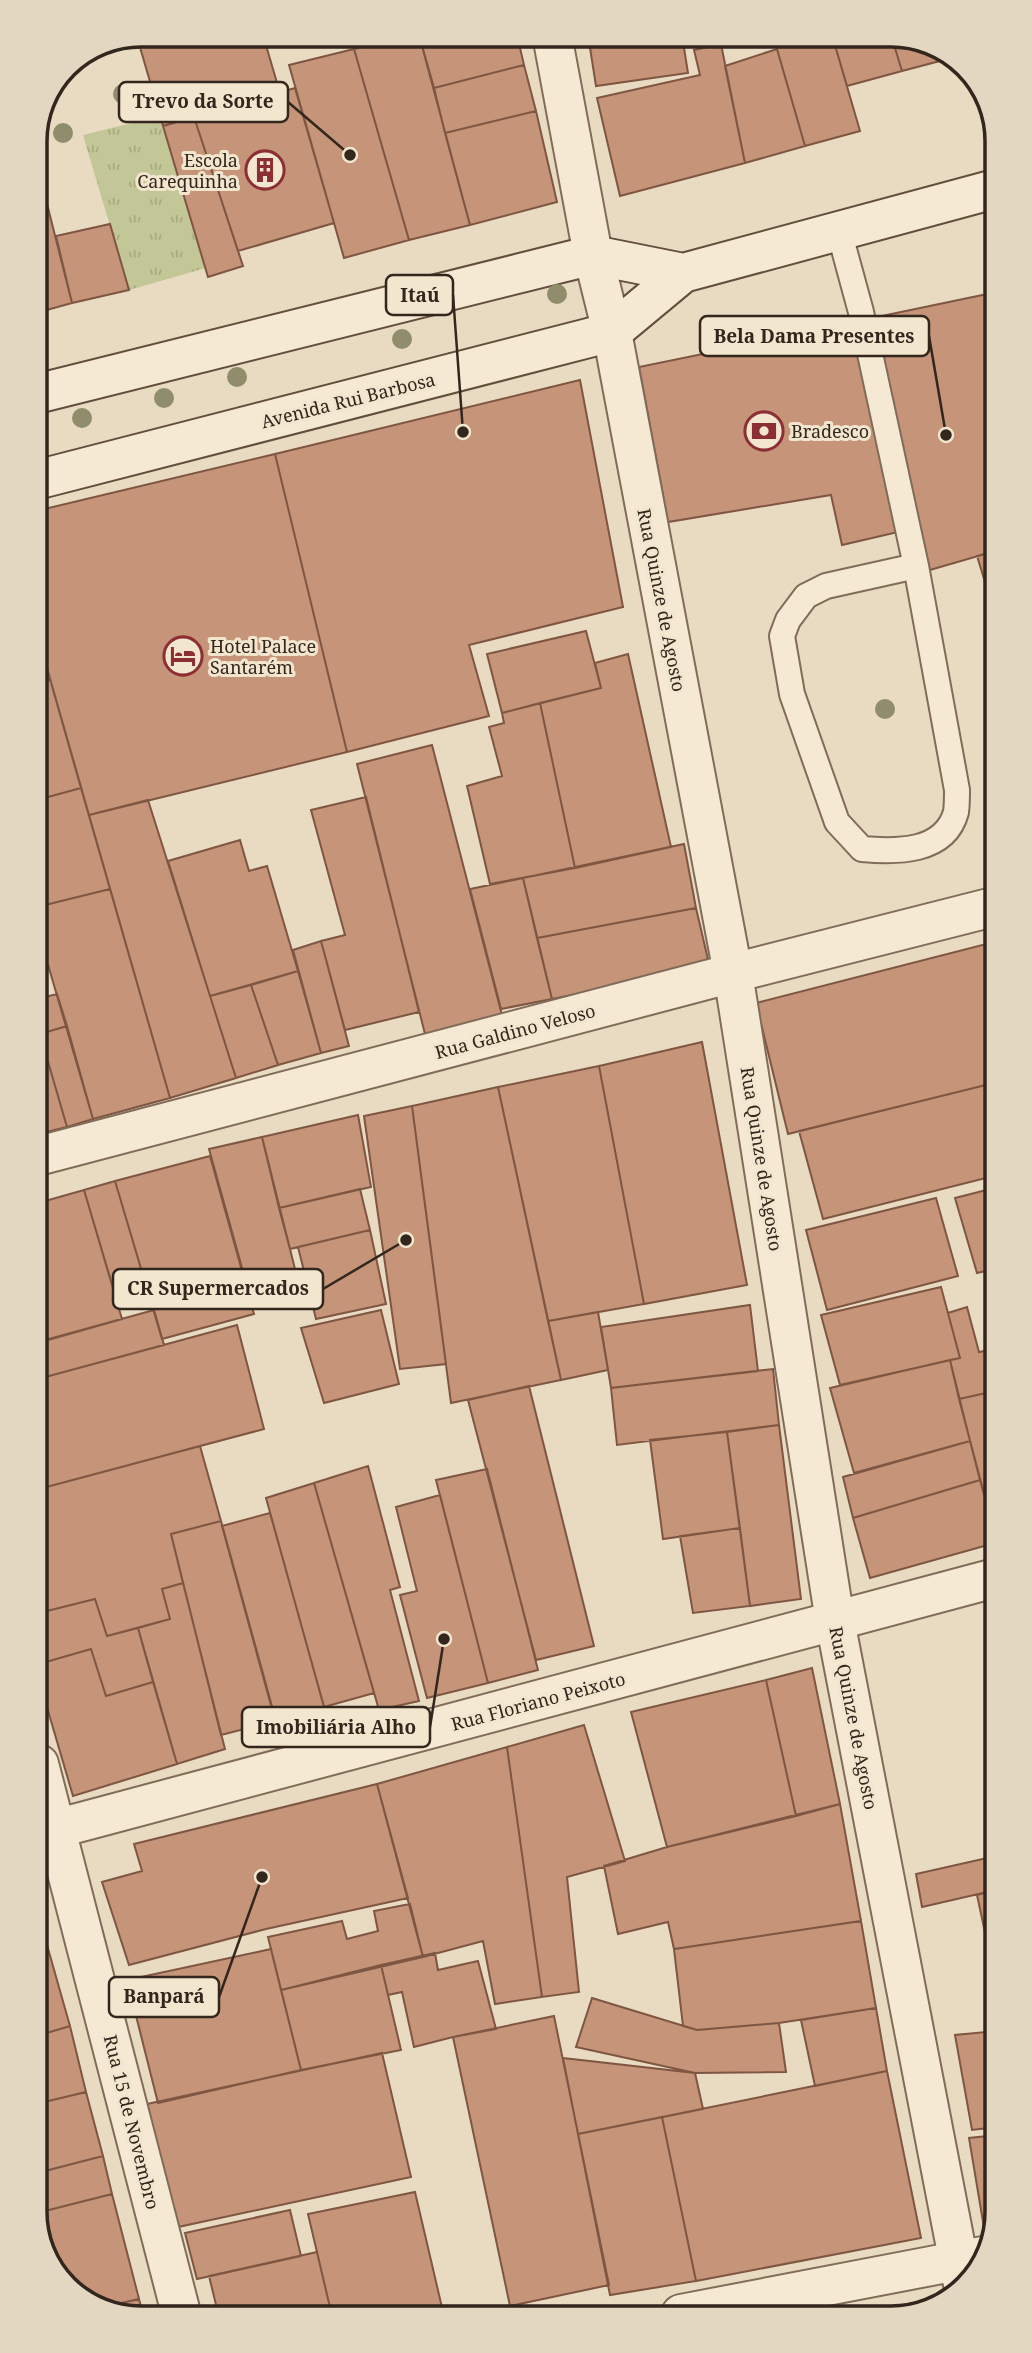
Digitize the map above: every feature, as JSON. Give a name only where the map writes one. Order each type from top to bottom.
[{"type":"street","name":"Rua Quinze de Agosto","points":[[554,47],[593,255],[612,332],[733,973],[835,1621],[968,2266]]},
{"type":"street","name":"Avenida Rui Barbosa","points":[[47,477],[612,332],[683,273],[985,192]]},
{"type":"street","name":"Avenida Rui Barbosa","points":[[47,391],[593,255],[683,273]]},
{"type":"street","name":"Rua Galdino Veloso","points":[[47,1154],[985,909]]},
{"type":"street","name":"Rua Floriano Peixoto","points":[[48,1831],[985,1581]]},
{"type":"street","name":"Rua 15 de Novembro","points":[[48,1831],[179,2306]]},
{"type":"street","points":[[730,2306],[966,2267]]},
{"type":"lane","points":[[839,231],[861,312],[878,401],[916,566],[957,790],[956,811],[948,831],[922,847],[893,851],[862,849],[837,822],[792,694],[782,636],[788,620],[806,596],[826,586],[916,566]]},
{"type":"green space","points":[[160,116],[206,268],[129,290],[83,135]]},
{"type":"building","name":"Escola Carequinha","points":[[140,47],[267,47],[280,93],[163,126]]},
{"type":"building","points":[[422,47],[470,225],[409,240],[354,49]]},
{"type":"building","points":[[422,47],[520,47],[524,65],[434,88]]},
{"type":"building","points":[[590,47],[684,47],[688,73],[596,86]]},
{"type":"building","points":[[722,47],[745,163],[620,196],[597,98],[700,75],[694,50]]},
{"type":"building","points":[[776,47],[836,47],[860,131],[805,146]]},
{"type":"building","points":[[836,47],[895,47],[902,71],[847,86]]},
{"type":"building","points":[[895,47],[927,54],[940,61],[902,71]]},
{"type":"building","points":[[354,49],[409,240],[344,258],[289,65]]},
{"type":"building","points":[[777,49],[805,146],[745,163],[725,66]]},
{"type":"building","points":[[524,65],[536,111],[445,133],[434,88]]},
{"type":"building","name":"Escola Carequinha","points":[[295,88],[334,223],[238,251],[194,117]]},
{"type":"building","points":[[536,111],[557,202],[470,225],[445,133]]},
{"type":"building","points":[[194,117],[243,266],[208,277],[163,126]]},
{"type":"building","points":[[47,204],[72,303],[47,310]]},
{"type":"building","points":[[110,224],[129,290],[72,303],[56,236]]},
{"type":"building","points":[[985,294],[985,554],[930,570],[872,318]]},
{"type":"building","name":"Bradesco","points":[[854,323],[898,532],[842,545],[831,495],[668,522],[639,367]]},
{"type":"building","points":[[580,380],[623,607],[469,645],[489,716],[347,752],[275,454]]},
{"type":"building","name":"Hotel Palace Santarém","points":[[275,454],[347,752],[89,815],[47,668],[47,508]]},
{"type":"building","points":[[985,554],[985,582],[977,556]]},
{"type":"building","points":[[586,631],[601,688],[502,713],[487,654]]},
{"type":"building","points":[[628,654],[671,847],[575,868],[540,703],[601,688],[595,663]]},
{"type":"building","points":[[50,679],[81,788],[47,797],[47,680]]},
{"type":"building","points":[[540,703],[575,868],[490,884],[467,786],[502,776],[489,727],[504,723],[502,713]]},
{"type":"building","points":[[432,745],[503,1019],[426,1038],[357,764]]},
{"type":"building","points":[[81,788],[110,889],[47,905],[47,797]]},
{"type":"building","points":[[366,797],[419,1012],[345,1030],[321,941],[345,935],[311,810]]},
{"type":"building","points":[[148,800],[236,1078],[170,1098],[89,815]]},
{"type":"building","points":[[240,840],[249,871],[267,866],[298,971],[210,996],[168,861]]},
{"type":"building","points":[[684,844],[696,908],[537,938],[523,878]]},
{"type":"building","points":[[523,878],[552,999],[501,1009],[470,889]]},
{"type":"building","points":[[110,889],[170,1098],[93,1119],[47,961],[47,905]]},
{"type":"building","points":[[696,908],[710,968],[552,999],[537,938]]},
{"type":"building","points":[[321,941],[349,1046],[321,1053],[293,950]]},
{"type":"building","points":[[985,944],[985,1085],[788,1134],[756,1003]]},
{"type":"building","points":[[298,971],[321,1053],[278,1065],[251,985]]},
{"type":"building","points":[[251,985],[278,1065],[236,1078],[210,996]]},
{"type":"building","points":[[57,994],[67,1026],[47,1032],[47,996]]},
{"type":"building","points":[[67,1026],[93,1119],[67,1127],[47,1058],[47,1032]]},
{"type":"building","points":[[702,1042],[747,1285],[644,1304],[599,1066]]},
{"type":"building","points":[[47,1058],[67,1127],[47,1132]]},
{"type":"building","points":[[599,1066],[644,1304],[548,1321],[498,1087]]},
{"type":"building","points":[[985,1085],[985,1178],[823,1219],[799,1131]]},
{"type":"building","points":[[498,1087],[561,1380],[451,1403],[412,1106]]},
{"type":"building","points":[[412,1106],[446,1364],[400,1369],[364,1116]]},
{"type":"building","points":[[358,1115],[371,1187],[279,1208],[262,1137]]},
{"type":"building","points":[[262,1137],[298,1281],[249,1293],[209,1149]]},
{"type":"building","points":[[210,1156],[254,1314],[162,1339],[115,1181]]},
{"type":"building","points":[[115,1181],[150,1299],[119,1308],[84,1190]]},
{"type":"building","points":[[360,1189],[370,1230],[290,1249],[279,1208]]},
{"type":"building","points":[[84,1190],[122,1319],[48,1340],[47,1200]]},
{"type":"building","points":[[985,1190],[985,1271],[977,1273],[955,1198]]},
{"type":"building","points":[[936,1198],[958,1276],[827,1310],[806,1230]]},
{"type":"building","points":[[370,1230],[386,1304],[316,1319],[298,1247]]},
{"type":"building","points":[[941,1287],[960,1358],[840,1385],[821,1315]]},
{"type":"building","points":[[750,1305],[758,1371],[611,1388],[601,1327]]},
{"type":"building","points":[[967,1307],[979,1352],[985,1351],[985,1393],[959,1399],[950,1360],[960,1358],[948,1313]]},
{"type":"building","points":[[154,1310],[164,1345],[47,1377],[47,1340]]},
{"type":"building","points":[[381,1310],[399,1384],[324,1403],[301,1328]]},
{"type":"building","points":[[598,1312],[608,1370],[561,1380],[548,1321]]},
{"type":"building","points":[[237,1325],[264,1429],[47,1487],[47,1377]]},
{"type":"building","points":[[950,1360],[970,1441],[854,1473],[830,1388]]},
{"type":"building","points":[[773,1369],[779,1425],[617,1445],[611,1388]]},
{"type":"building","points":[[529,1386],[594,1646],[536,1660],[468,1400]]},
{"type":"building","points":[[985,1393],[985,1497],[959,1399]]},
{"type":"building","points":[[779,1425],[801,1599],[750,1606],[727,1432]]},
{"type":"building","points":[[727,1432],[740,1528],[663,1539],[650,1440]]},
{"type":"building","points":[[970,1441],[980,1480],[853,1518],[843,1477]]},
{"type":"building","points":[[200,1446],[221,1521],[171,1534],[183,1583],[162,1589],[170,1619],[107,1636],[95,1599],[47,1611],[47,1487]]},
{"type":"building","points":[[368,1466],[400,1587],[390,1590],[419,1701],[379,1710],[314,1483]]},
{"type":"building","points":[[487,1469],[538,1670],[488,1683],[436,1480]]},
{"type":"building","points":[[980,1480],[985,1498],[985,1546],[870,1578],[853,1518]]},
{"type":"building","points":[[314,1483],[374,1693],[324,1707],[266,1498]]},
{"type":"building","points":[[440,1495],[488,1683],[427,1698],[400,1595],[417,1591],[396,1507]]},
{"type":"building","points":[[270,1513],[330,1728],[281,1742],[222,1526]]},
{"type":"building","points":[[221,1521],[276,1721],[221,1735],[171,1534]]},
{"type":"building","points":[[740,1528],[750,1606],[693,1613],[680,1536]]},
{"type":"building","points":[[183,1583],[225,1749],[177,1764],[138,1628],[170,1619],[162,1589]]},
{"type":"building","points":[[95,1599],[107,1636],[138,1628],[153,1682],[106,1696],[91,1649],[47,1662],[47,1611]]},
{"type":"building","points":[[91,1649],[106,1696],[153,1682],[177,1764],[73,1796],[47,1707],[47,1662]]},
{"type":"building","points":[[812,1668],[840,1804],[796,1816],[766,1680]]},
{"type":"building","points":[[766,1680],[796,1816],[667,1847],[631,1712]]},
{"type":"building","points":[[584,1725],[625,1861],[567,1877],[579,1992],[542,1997],[507,1747]]},
{"type":"building","points":[[507,1747],[542,1997],[495,2004],[483,1941],[423,1957],[377,1784]]},
{"type":"building","points":[[377,1784],[408,1898],[266,1929],[129,1965],[102,1882],[142,1871],[134,1844]]},
{"type":"building","points":[[840,1804],[861,1921],[674,1949],[668,1922],[618,1934],[604,1866],[667,1847]]},
{"type":"building","points":[[985,1858],[985,1893],[922,1907],[916,1874]]},
{"type":"building","points":[[985,1893],[985,1932],[977,1895]]},
{"type":"building","points":[[410,1904],[423,1957],[281,1990],[268,1937],[342,1921],[347,1939],[378,1931],[374,1911]]},
{"type":"building","points":[[861,1921],[876,2008],[779,2023],[697,2030],[683,2026],[674,1949]]},
{"type":"building","points":[[271,1949],[301,2070],[158,2103],[127,1980]]},
{"type":"building","points":[[49,1952],[70,2026],[47,2033]]},
{"type":"building","points":[[435,1953],[438,1970],[478,1961],[496,2029],[414,2047],[402,1992],[388,1995],[381,1965]]},
{"type":"building","points":[[381,1965],[401,2050],[301,2070],[281,1990]]},
{"type":"building","points":[[592,1998],[697,2030],[779,2023],[786,2072],[695,2073],[576,2047]]},
{"type":"building","points":[[876,2008],[887,2071],[815,2086],[801,2020]]},
{"type":"building","points":[[554,2016],[609,2285],[510,2306],[453,2037]]},
{"type":"building","points":[[70,2026],[86,2092],[47,2101],[47,2033]]},
{"type":"building","points":[[985,2032],[985,2128],[972,2130],[955,2035]]},
{"type":"building","points":[[382,2053],[411,2177],[178,2227],[147,2104]]},
{"type":"building","points":[[563,2058],[695,2073],[703,2109],[578,2134]]},
{"type":"building","points":[[887,2071],[921,2238],[696,2281],[662,2117]]},
{"type":"building","points":[[86,2092],[103,2156],[47,2170],[47,2101]]},
{"type":"building","points":[[662,2117],[696,2281],[610,2295],[578,2134]]},
{"type":"building","points":[[985,2136],[984,2226],[969,2138]]},
{"type":"building","points":[[103,2156],[112,2194],[47,2210],[47,2170]]},
{"type":"building","points":[[415,2192],[442,2306],[330,2306],[308,2214]]},
{"type":"building","points":[[112,2194],[139,2299],[120,2303],[111,2301],[75,2278],[63,2264],[52,2242],[47,2210]]},
{"type":"building","points":[[290,2210],[301,2256],[197,2279],[185,2233]]},
{"type":"building","points":[[317,2252],[330,2306],[216,2306],[209,2276]]},
{"type":"building","points":[[139,2299],[141,2306],[135,2306],[120,2303]]},
{"type":"place","name":"Trevo da Sorte","points":[[350,155]]},
{"type":"place","name":"Escola Carequinha","points":[[265,170]]},
{"type":"place","name":"Bradesco","points":[[764,431]]},
{"type":"place","name":"Itaú","points":[[463,432]]},
{"type":"place","name":"Bela Dama Presentes","points":[[946,435]]},
{"type":"place","name":"Hotel Palace Santarém","points":[[183,656]]},
{"type":"place","name":"CR Supermercados","points":[[406,1240]]},
{"type":"place","name":"Imobiliária Alho","points":[[444,1639]]},
{"type":"place","name":"Banpará","points":[[262,1877]]}]
